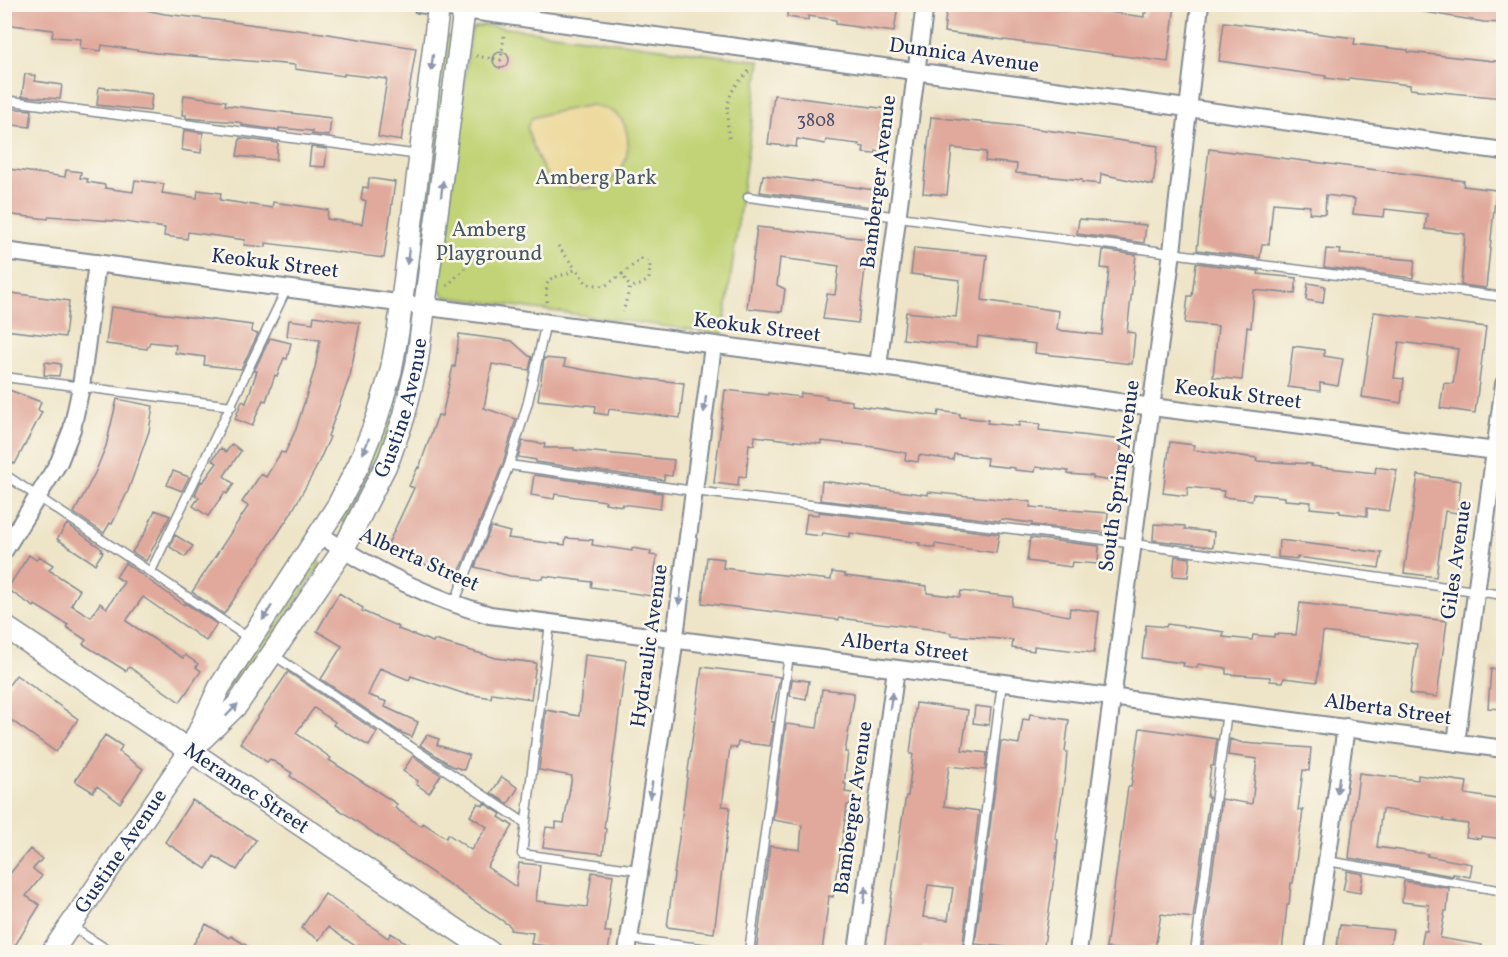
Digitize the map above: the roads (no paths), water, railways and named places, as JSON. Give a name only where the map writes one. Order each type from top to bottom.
[{"type":"street","name":"Bamberger Avenue","points":[[878,366],[925,4]]},
{"type":"street","name":"South Spring Avenue","points":[[1078,952],[1172,252],[1190,109],[1200,4]]},
{"type":"street","name":"Dunnica Avenue","points":[[432,5],[464,7],[916,72],[1503,151]]},
{"type":"street","name":"Gustine Avenue","points":[[190,751],[210,703],[338,505],[377,418],[391,371],[402,303],[420,155],[432,5]]},
{"type":"street","name":"Gustine Avenue","points":[[52,952],[190,751],[237,705],[272,654],[343,550],[389,459],[404,417],[417,363],[464,7]]},
{"type":"street","name":"Keokuk Street","points":[[4,251],[878,366],[1152,407],[1499,451]]},
{"type":"street","points":[[4,551],[59,462],[72,429],[81,387],[97,263]]},
{"type":"street","name":"Hydraulic Avenue","points":[[628,946],[674,640],[713,346]]},
{"type":"street","name":"Giles Avenue","points":[[1456,742],[1476,591],[1499,451],[1503,384]]},
{"type":"street","name":"Alberta Street","points":[[319,534],[343,550],[417,589],[454,605],[490,615],[1503,749]]},
{"type":"street","name":"Meramec Street","points":[[4,626],[490,952]]},
{"type":"street","name":"Bamberger Avenue","points":[[857,952],[896,669]]},
{"type":"street","points":[[1314,952],[1346,727]]},
{"type":"lane","points":[[4,100],[420,155]]},
{"type":"lane","points":[[748,197],[1503,297]]},
{"type":"lane","points":[[151,571],[287,288]]},
{"type":"lane","points":[[454,605],[509,465],[528,402],[546,322]]},
{"type":"lane","points":[[4,377],[232,406]]},
{"type":"lane","points":[[509,465],[694,491],[1134,544],[1503,595]]},
{"type":"lane","points":[[4,474],[250,639]]},
{"type":"lane","points":[[550,623],[522,854],[638,870]]},
{"type":"lane","points":[[272,654],[525,823]]},
{"type":"lane","points":[[749,952],[789,656]]},
{"type":"lane","points":[[968,952],[1002,683]]},
{"type":"lane","points":[[1195,952],[1227,712]]},
{"type":"lane","points":[[1327,861],[1503,891]]},
{"type":"lane","points":[[70,926],[111,952]]},
{"type":"lane","points":[[628,946],[732,952]]},
{"type":"park label","name":"Amberg Park","points":[[596,178]]},
{"type":"park label","name":"Amberg Playground","points":[[489,242]]}]
